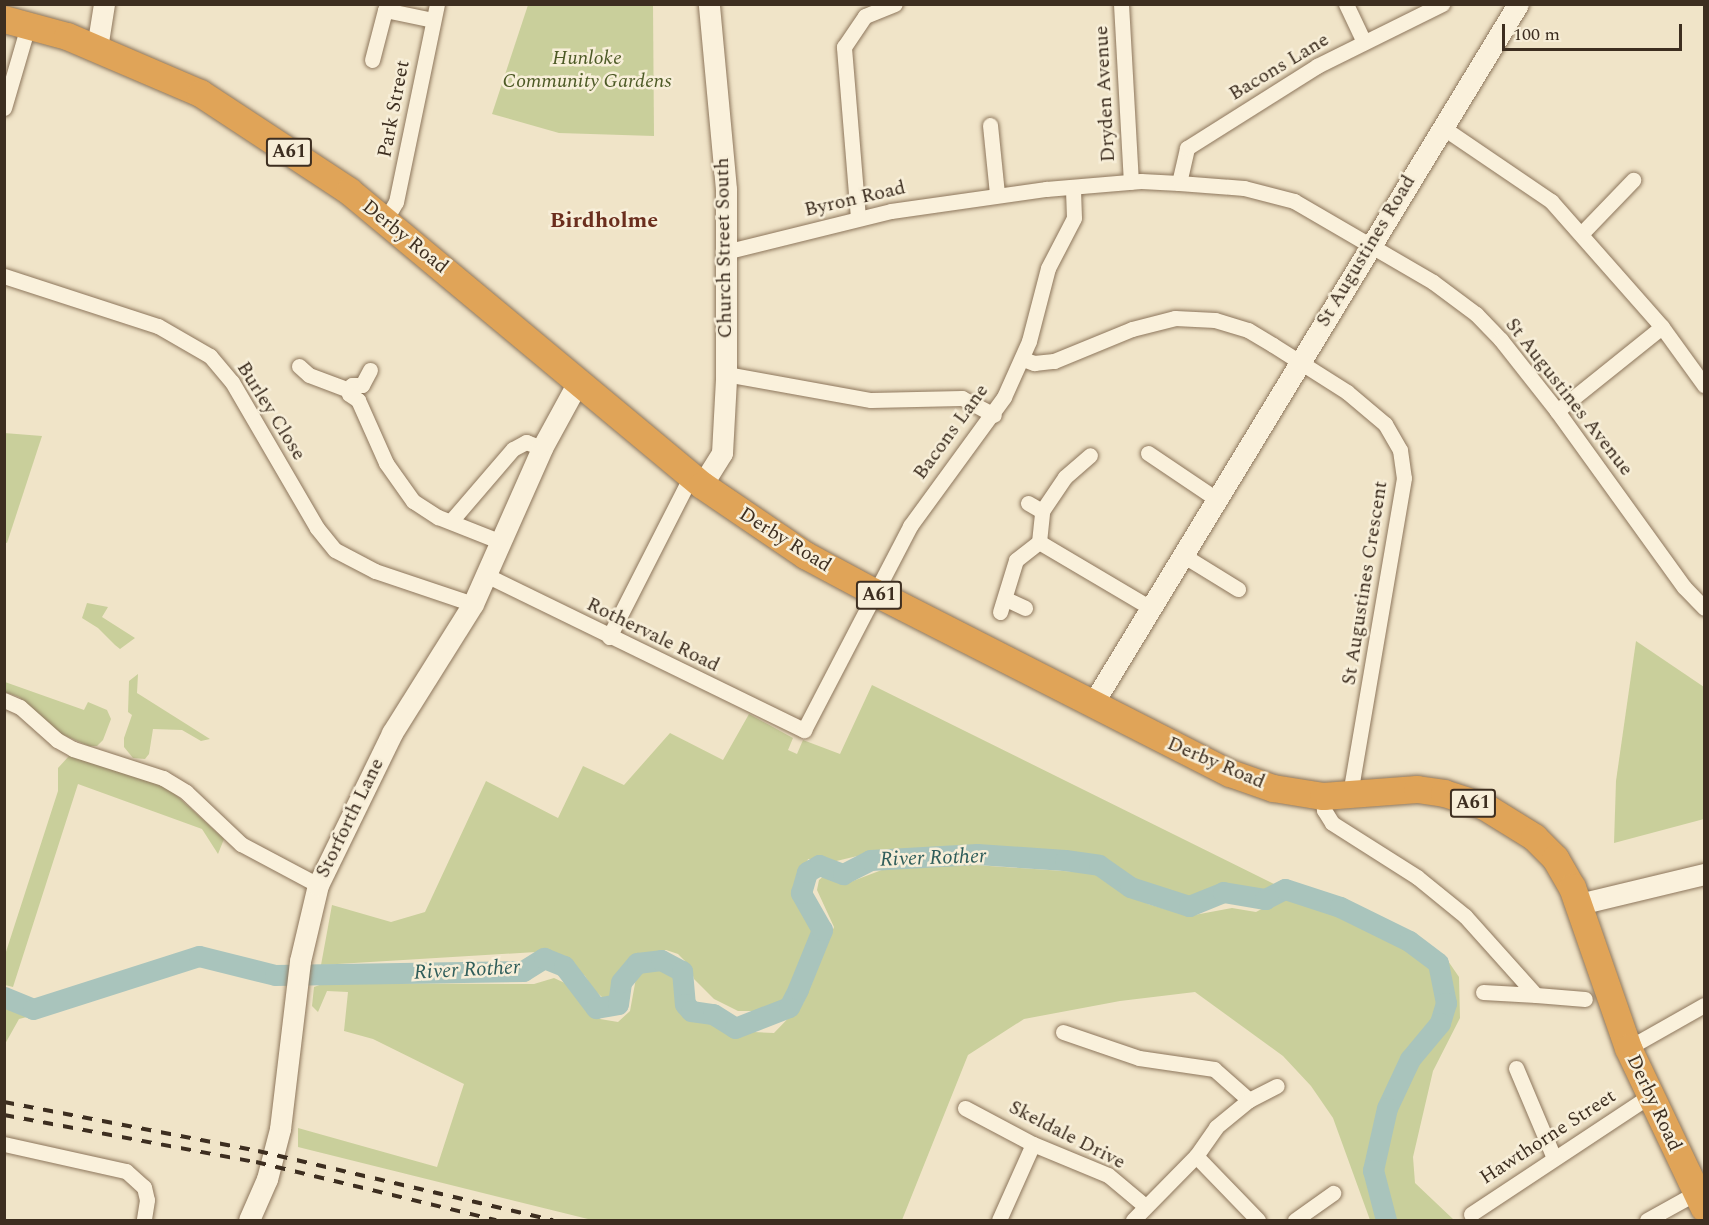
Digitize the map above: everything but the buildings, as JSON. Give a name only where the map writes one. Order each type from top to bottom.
[{"type":"highway","name":"Derby Road","points":[[16,22],[97,48],[200,93],[386,219],[696,481],[805,555],[1092,705],[1230,773],[1273,788],[1323,796]]},
{"type":"highway","name":"A61","points":[[1323,796],[1417,789],[1444,793],[1484,806],[1549,850],[1564,870],[1579,904],[1597,997]]},
{"type":"highway","name":"Derby Road","points":[[1597,997],[1628,1048],[1649,1096],[1700,1191]]},
{"type":"street","points":[[97,48],[104,4]]},
{"type":"street","name":"Park Street","points":[[386,219],[396,202],[437,4]]},
{"type":"street","name":"Church Street South","points":[[696,481],[722,453],[726,374],[726,189],[709,4]]},
{"type":"street","points":[[858,218],[844,47],[865,16],[895,4]]},
{"type":"street","name":"Dryden Avenue","points":[[1121,4],[1131,182]]},
{"type":"street","points":[[1346,4],[1364,42]]},
{"type":"street","name":"Bacons Lane","points":[[1179,183],[1187,148],[1298,77],[1442,4]]},
{"type":"street","name":"St Augustines Road","points":[[1092,705],[1215,498],[1518,4]]},
{"type":"street","points":[[372,60],[385,10],[434,20]]},
{"type":"street","points":[[4,108],[16,22]]},
{"type":"street","points":[[990,125],[997,194]]},
{"type":"street","points":[[1442,127],[1551,201],[1582,233],[1662,327],[1704,385]]},
{"type":"street","points":[[1582,233],[1633,180]]},
{"type":"street","name":"Byron Road","points":[[725,252],[858,218],[997,194],[1131,182]]},
{"type":"street","name":"St Augustines Avenue","points":[[1131,182],[1244,188],[1294,201],[1371,243],[1433,282],[1476,314],[1501,340],[1557,411],[1684,587],[1704,608]]},
{"type":"street","name":"Bacons Lane","points":[[804,730],[874,592],[923,505],[994,415],[1023,359],[1046,275],[1074,218],[1073,188]]},
{"type":"street","name":"Burley Close","points":[[4,276],[158,326],[210,356],[232,382],[317,528],[335,550],[375,571],[473,604]]},
{"type":"street","name":"St Augustines Crescent","points":[[1023,359],[1034,363],[1054,361],[1132,329],[1196,317],[1240,327],[1299,361],[1369,407],[1394,437],[1403,464],[1403,491],[1350,795]]},
{"type":"street","points":[[1557,411],[1662,327]]},
{"type":"street","points":[[298,366],[309,375],[356,392],[386,463],[403,490],[425,510],[501,542]]},
{"type":"street","points":[[356,392],[370,370]]},
{"type":"street","points":[[726,374],[871,400],[962,398],[994,415]]},
{"type":"street","name":"Storforth Lane","points":[[249,1221],[267,1179],[280,1129],[300,961],[318,885],[392,733],[473,604],[542,448],[578,382]]},
{"type":"street","points":[[451,521],[513,449],[526,442],[542,448]]},
{"type":"street","points":[[1148,453],[1215,498]]},
{"type":"street","points":[[1025,608],[1003,606],[1006,584],[1016,560],[1039,542],[1042,511],[1065,477],[1090,456]]},
{"type":"street","points":[[609,637],[696,481]]},
{"type":"street","points":[[1028,502],[1042,511]]},
{"type":"street","points":[[1039,542],[1149,608]]},
{"type":"street","points":[[1181,554],[1238,589]]},
{"type":"street","name":"Rothervale Road","points":[[486,575],[609,637],[804,730]]},
{"type":"street","points":[[4,700],[20,707],[57,740],[73,749],[171,783],[186,792],[241,844],[318,885]]},
{"type":"street","points":[[1323,796],[1324,810],[1332,823],[1417,877],[1465,916],[1536,995]]},
{"type":"street","points":[[1579,904],[1704,873]]},
{"type":"street","points":[[1483,992],[1597,997]]},
{"type":"street","points":[[1628,1048],[1704,1005]]},
{"type":"street","points":[[1063,1032],[1083,1031],[1139,1058],[1214,1069],[1249,1100]]},
{"type":"street","points":[[1516,1068],[1554,1158]]},
{"type":"street","points":[[1133,1221],[1144,1206],[1196,1156],[1216,1126],[1249,1100],[1277,1086]]},
{"type":"street","name":"Hawthorne Street","points":[[1471,1214],[1649,1096]]},
{"type":"street","name":"Skeldale Drive","points":[[965,1108],[1034,1144],[1108,1176],[1144,1206]]},
{"type":"street","points":[[6,1144],[112,1168],[137,1177],[144,1187],[147,1200],[144,1221]]},
{"type":"street","points":[[999,1221],[1034,1144]]},
{"type":"street","points":[[1196,1156],[1258,1221]]},
{"type":"street","points":[[1647,1221],[1700,1191]]},
{"type":"street","points":[[1295,1221],[1321,1206],[1332,1193]]},
{"type":"green space","name":"Hunloke Community Gardens","points":[[528,5],[653,5],[654,136],[559,133],[492,114]]},
{"type":"green space","points":[[4,433],[42,436],[7,543],[4,542]]},
{"type":"green space","points":[[87,603],[108,607],[102,617],[135,638],[120,649],[98,628],[82,618]]},
{"type":"green space","points":[[1636,641],[1704,687],[1704,819],[1614,843],[1616,781]]},
{"type":"green space","points":[[138,674],[137,693],[210,739],[201,741],[182,730],[153,729],[149,754],[145,759],[133,758],[124,747],[124,738],[132,715],[128,712],[129,681]]},
{"type":"green space","points":[[5,682],[84,710],[88,702],[107,710],[111,719],[103,740],[97,746],[89,746],[61,734],[19,697],[5,692]]},
{"type":"green space","points":[[872,685],[1276,885],[1263,893],[1222,885],[1191,899],[1134,880],[1094,857],[984,847],[870,853],[828,863],[821,859],[808,859],[798,891],[815,928],[783,1000],[763,1011],[738,1011],[714,999],[694,979],[690,966],[678,954],[666,950],[634,958],[618,977],[611,998],[603,998],[594,990],[585,976],[552,951],[321,965],[332,905],[391,922],[425,912],[486,781],[558,818],[583,766],[624,785],[670,733],[723,760],[749,714],[793,738],[788,750],[797,754],[803,740],[840,754]]},
{"type":"green space","points":[[69,756],[163,783],[224,839],[218,854],[202,829],[78,784],[13,987],[5,985],[4,958],[58,791],[58,768]]},
{"type":"green space","points":[[975,865],[1092,873],[1148,904],[1189,916],[1232,908],[1256,912],[1286,896],[1336,913],[1403,945],[1432,967],[1446,958],[1459,977],[1460,1018],[1433,1071],[1413,1157],[1415,1183],[1454,1220],[1370,1220],[1333,1118],[1311,1086],[1283,1056],[1195,992],[1120,1001],[1024,1019],[968,1055],[902,1220],[592,1220],[298,1147],[298,1128],[437,1167],[464,1084],[373,1039],[344,1031],[348,992],[327,991],[318,1012],[312,1006],[314,987],[325,983],[534,984],[554,978],[567,984],[600,1019],[618,1022],[630,1011],[636,978],[643,970],[661,970],[672,976],[679,992],[679,1006],[733,1031],[774,1033],[803,1003],[834,927],[817,890],[819,880],[825,875],[845,884],[887,868]]},
{"type":"green space","points":[[4,986],[33,1001],[27,1017],[19,1019],[5,1044]]},
{"type":"waterway","name":"River Rother","points":[[4,997],[33,1009],[199,956],[275,975],[523,971],[544,958],[564,966],[596,1008],[618,1004],[621,982],[637,963],[661,960],[682,971],[685,1004],[691,1011],[713,1014],[735,1028],[789,1007],[822,930],[801,893],[807,872],[819,865],[843,874],[870,860],[977,854],[1065,860],[1099,865],[1130,887],[1189,906],[1223,892],[1265,899],[1285,889],[1340,907],[1409,941],[1438,963],[1446,1003],[1440,1023],[1410,1059],[1387,1108],[1373,1170],[1386,1220]]},
{"type":"railway","points":[[4,1102],[258,1151],[553,1220]]},
{"type":"railway","points":[[4,1115],[256,1162],[496,1220]]},
{"type":"district","name":"Birdholme","points":[[604,221]]}]
